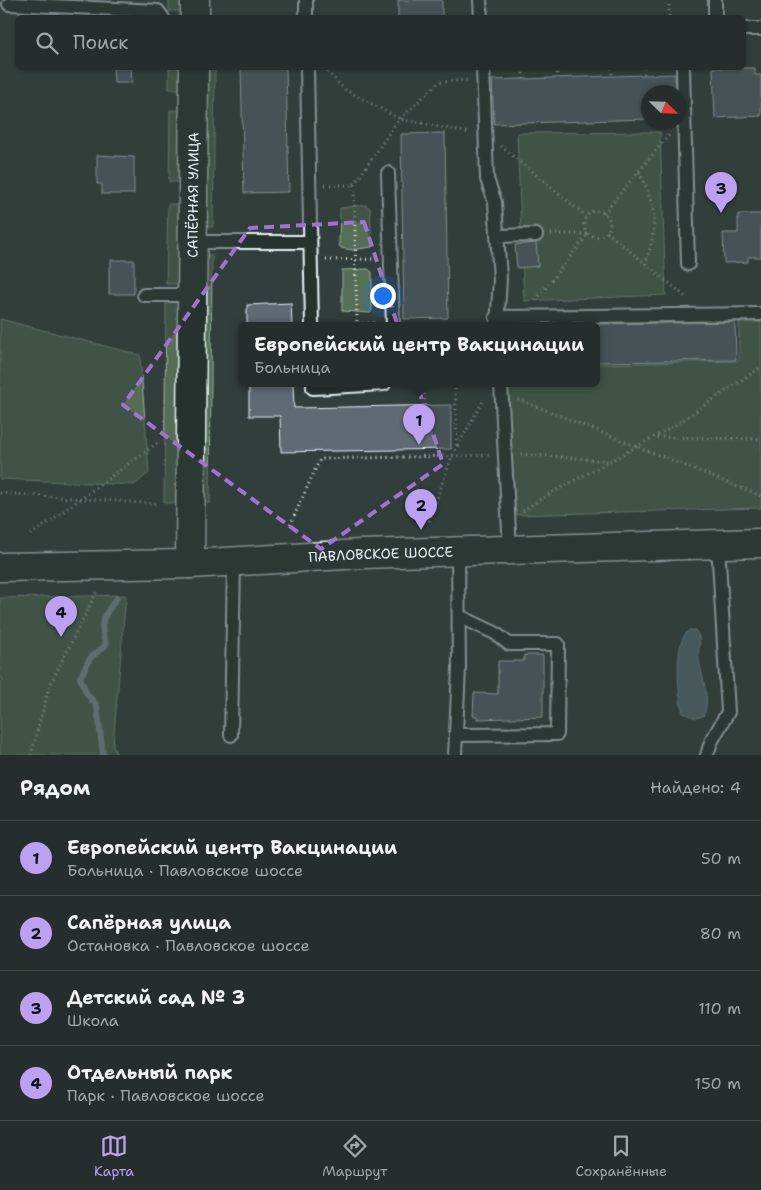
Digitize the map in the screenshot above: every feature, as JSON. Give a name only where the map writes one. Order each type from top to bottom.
[{"type":"main road","points":[[195,0],[195,15]]},
{"type":"main road","name":"САПЁРНАЯ УЛИЦА","points":[[190,564],[194,70]]},
{"type":"main road","name":"ПАВЛОВСКОЕ ШОССЕ","points":[[0,567],[190,564],[361,554],[761,544]]},
{"type":"lane","points":[[306,0],[306,15]]},
{"type":"lane","points":[[480,0],[481,15]]},
{"type":"lane","points":[[715,0],[715,15]]},
{"type":"lane","points":[[9,4],[158,11],[161,15]]},
{"type":"lane","points":[[746,29],[761,29]]},
{"type":"lane","points":[[307,70],[312,322]]},
{"type":"lane","points":[[683,70],[683,85]]},
{"type":"lane","points":[[483,73],[487,179],[495,202],[500,279],[497,322],[524,316],[761,314]]},
{"type":"lane","points":[[684,130],[688,264]]},
{"type":"lane","points":[[388,173],[393,322]]},
{"type":"lane","points":[[497,236],[536,235]]},
{"type":"lane","points":[[193,242],[310,242]]},
{"type":"lane","points":[[144,295],[192,295]]},
{"type":"lane","points":[[313,387],[331,387]]},
{"type":"lane","points":[[497,389],[505,454],[510,550]]},
{"type":"lane","points":[[707,755],[711,742],[728,712],[718,544]]},
{"type":"lane","points":[[455,755],[459,616],[458,551]]},
{"type":"lane","points":[[231,735],[234,561]]},
{"type":"lane","points":[[457,735],[557,734],[558,644],[509,644],[495,633],[459,616]]},
{"type":"path","points":[[667,1],[669,15]]},
{"type":"path","points":[[326,70],[344,89],[400,118],[479,135]]},
{"type":"path","points":[[523,70],[524,78]]},
{"type":"path","points":[[557,70],[557,78]]},
{"type":"path","points":[[612,70],[612,76]]},
{"type":"path","points":[[644,70],[644,75]]},
{"type":"path","points":[[357,322],[354,185],[400,118],[440,82],[483,73]]},
{"type":"path","points":[[604,213],[673,130]]},
{"type":"path","points":[[494,140],[586,216]]},
{"type":"path","points":[[639,172],[654,207],[655,225],[652,244],[645,264]]},
{"type":"path","points":[[319,185],[354,185]]},
{"type":"path","points":[[536,235],[588,234],[598,237],[607,232],[610,222],[604,213],[595,211],[586,216],[583,225],[588,234]]},
{"type":"path","points":[[607,232],[704,313]]},
{"type":"path","points":[[524,316],[588,234]]},
{"type":"path","points":[[310,260],[390,258]]},
{"type":"path","points":[[521,513],[540,500],[674,426],[761,367]]},
{"type":"path","points":[[424,387],[425,405]]},
{"type":"path","points":[[455,387],[457,448]]},
{"type":"path","points":[[428,521],[452,456],[497,389],[761,496]]},
{"type":"path","points":[[655,437],[761,439]]},
{"type":"path","points":[[30,535],[160,442]]},
{"type":"path","points":[[290,525],[320,459],[505,454],[610,461]]},
{"type":"path","points":[[0,493],[159,504]]},
{"type":"path","points":[[31,755],[50,687],[98,589]]},
{"type":"highlighted area","points":[[364,222],[443,464],[321,549],[123,405],[250,228]]},
{"type":"green space","points":[[169,0],[183,0],[183,11],[169,11]]},
{"type":"green space","points":[[169,70],[182,70],[182,89],[169,89]]},
{"type":"green space","points":[[206,70],[215,70],[213,227],[204,227]]},
{"type":"green space","points":[[170,110],[182,110],[181,182],[169,182]]},
{"type":"green space","points":[[660,132],[666,295],[524,301],[517,133]]},
{"type":"green space","points":[[168,204],[181,204],[180,284],[166,284]]},
{"type":"green space","points":[[366,205],[370,208],[372,247],[352,250],[341,248],[339,245],[340,208]]},
{"type":"green space","points":[[204,255],[212,255],[210,503],[202,503]]},
{"type":"green space","points":[[368,269],[372,272],[372,310],[370,313],[342,311],[342,270]]},
{"type":"green space","points":[[166,302],[180,302],[178,503],[164,503]]},
{"type":"green space","points":[[0,319],[140,355],[149,473],[134,485],[0,479]]},
{"type":"green space","points":[[739,322],[761,322],[761,508],[516,515],[507,387],[600,387],[600,364],[739,361]]},
{"type":"green space","points":[[126,595],[113,745],[117,755],[0,755],[0,683],[3,680],[0,676],[0,598]]},
{"type":"water","points":[[689,630],[695,630],[698,634],[700,642],[699,659],[706,696],[703,716],[696,718],[683,713],[678,682],[681,645],[684,636]]},
{"type":"building","points":[[398,0],[442,0],[442,15],[398,15]]},
{"type":"building","points":[[746,68],[755,68],[755,75],[761,75],[761,116],[715,118],[713,70],[746,70]]},
{"type":"building","points":[[113,70],[131,70],[132,83],[114,83]]},
{"type":"building","points":[[241,70],[286,70],[289,192],[244,193]]},
{"type":"building","points":[[675,74],[676,85],[641,85],[641,119],[494,124],[492,80]]},
{"type":"building","points":[[445,133],[448,318],[404,319],[401,134]]},
{"type":"building","points":[[97,155],[134,157],[134,194],[102,194],[102,184],[97,184]]},
{"type":"building","points":[[738,214],[761,214],[761,257],[748,257],[748,262],[724,263],[723,233],[738,233]]},
{"type":"building","points":[[536,243],[538,266],[517,268],[515,245]]},
{"type":"building","points":[[111,260],[134,260],[134,294],[109,294],[109,267],[111,267]]},
{"type":"building","points":[[291,303],[292,322],[247,322],[247,305]]},
{"type":"building","points":[[735,322],[736,360],[600,362],[600,324]]},
{"type":"building","points":[[249,387],[293,387],[294,408],[451,405],[451,449],[281,452],[280,416],[249,416]]},
{"type":"building","points":[[524,655],[543,655],[543,717],[477,719],[477,716],[473,716],[474,693],[498,694],[498,661],[524,661]]},
{"type":"waterway","points":[[103,755],[97,706],[87,694],[80,678],[90,658],[106,645],[102,630],[103,620],[117,598]]},
{"type":"place","name":"Детский сад № 3","points":[[721,213]]},
{"type":"place","name":"Европейский центр Вакцинации","points":[[419,445]]},
{"type":"place","name":"Сапёрная улица","points":[[421,530]]},
{"type":"place","name":"Отдельный парк","points":[[61,637]]}]
